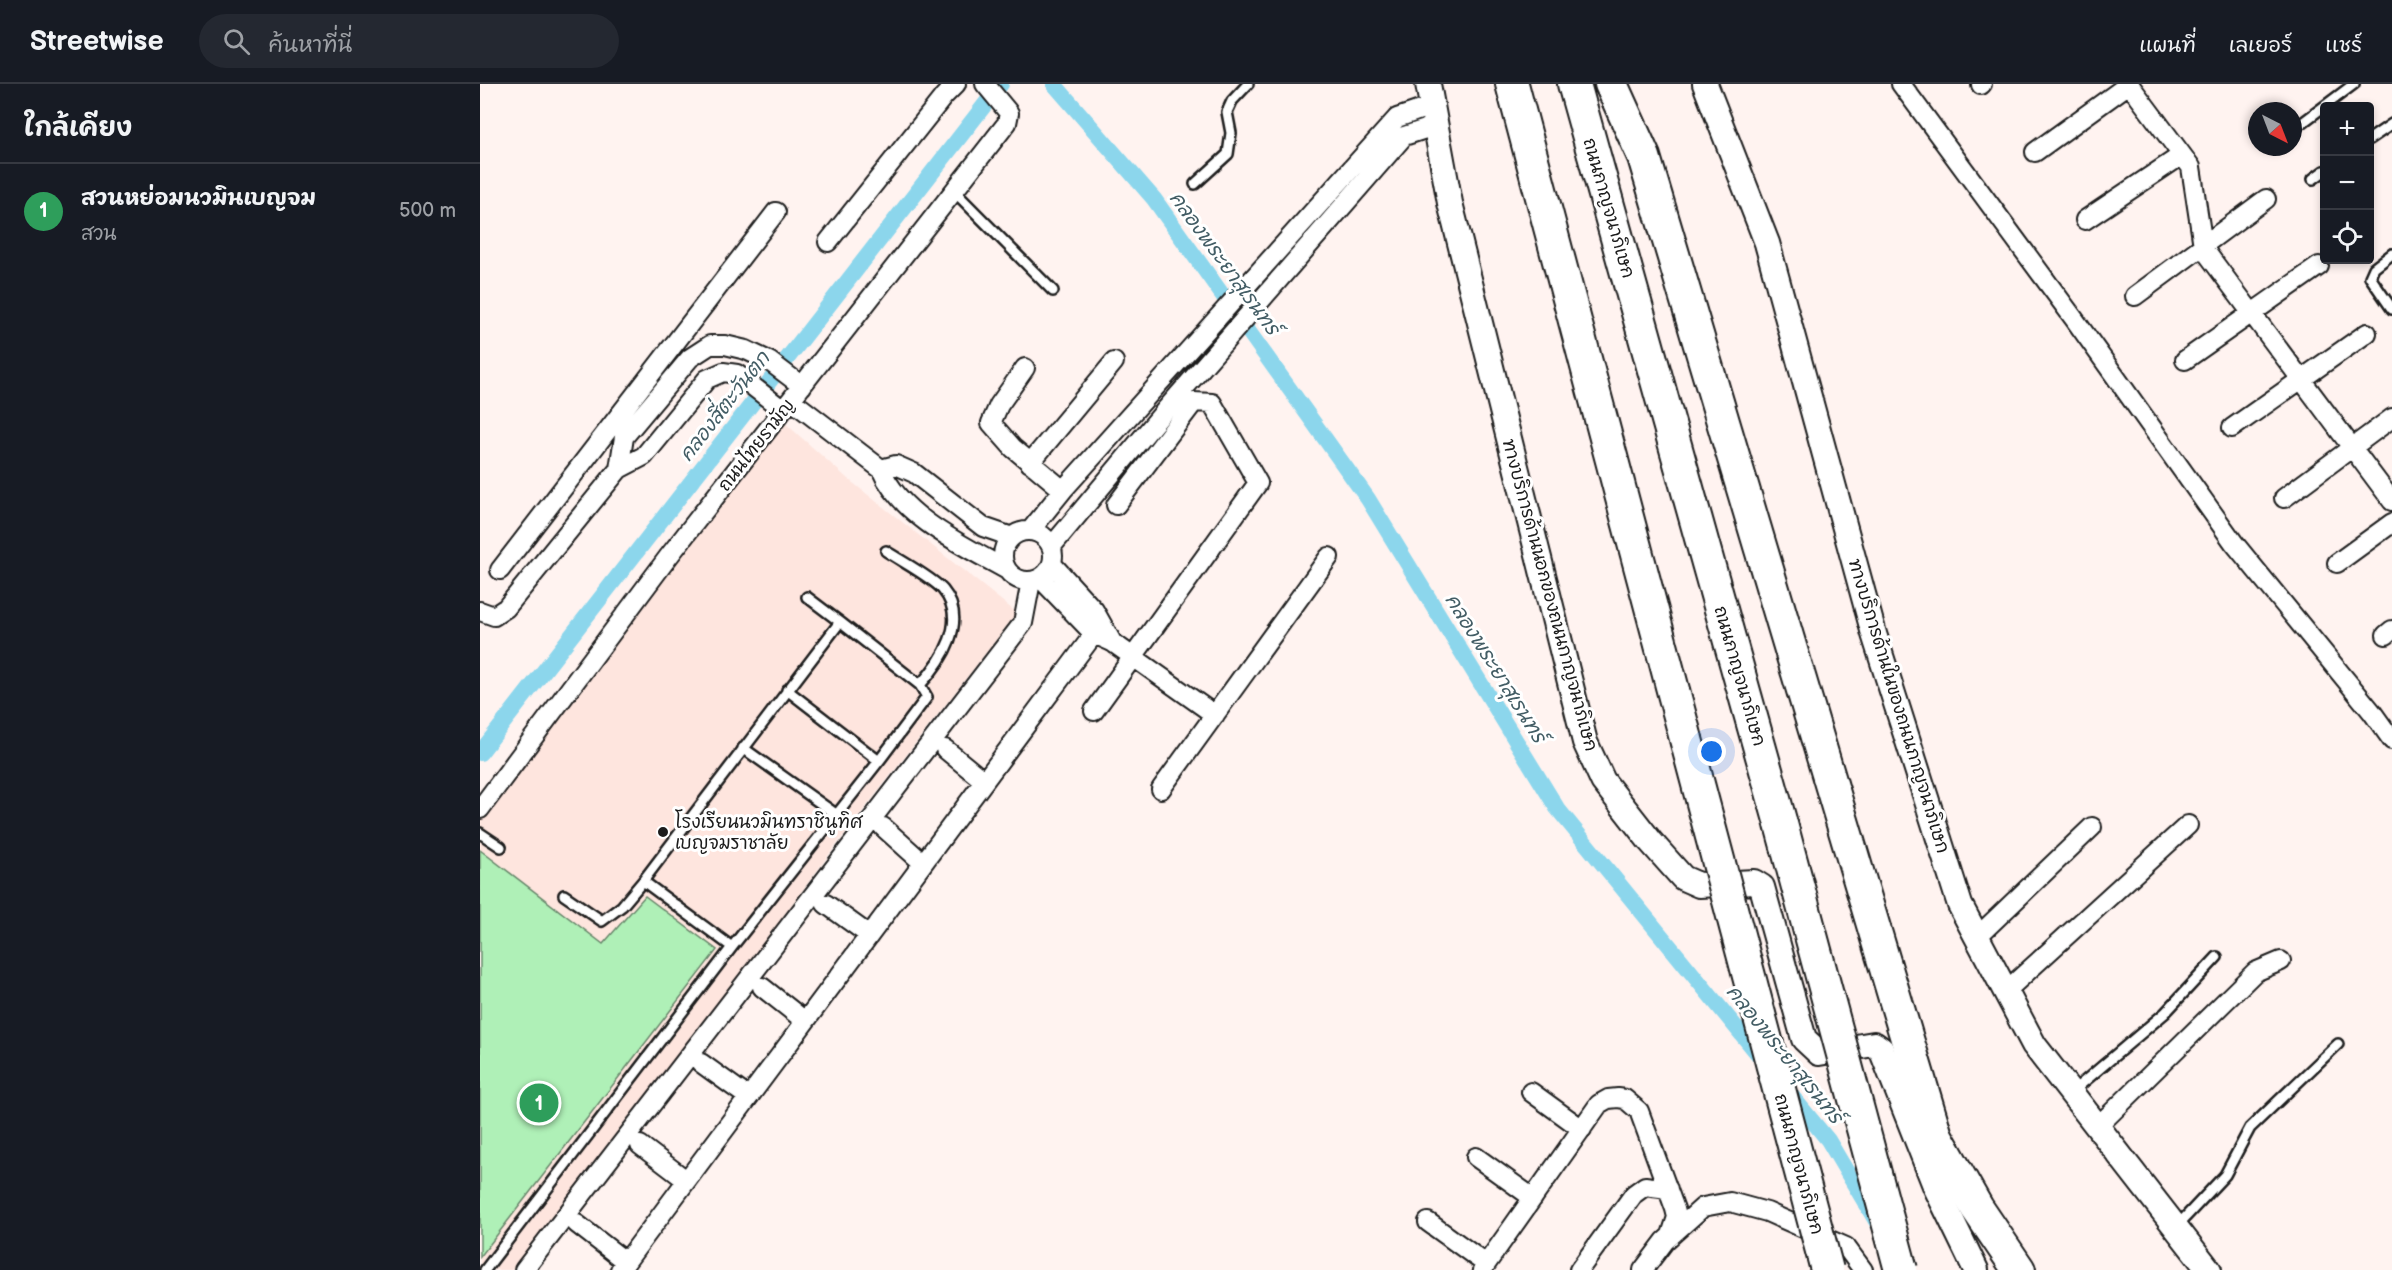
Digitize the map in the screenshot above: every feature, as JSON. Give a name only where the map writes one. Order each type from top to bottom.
[{"type":"highway","name":"ถนนกาญจนาภิเษก","points":[[1512,84],[1827,1270]]},
{"type":"highway","name":"ถนนกาญจนาภิเษก","points":[[1574,84],[1781,824],[1901,1270]]},
{"type":"highway","points":[[1611,84],[1644,157],[1936,1136],[1977,1208],[2019,1270]]},
{"type":"main road","name":"ทางบริการด้านในของถนนกาญจนาภิเษก","points":[[1705,84],[1767,243],[1874,634],[1960,905],[2034,1045],[2209,1270]]},
{"type":"main road","name":"ทางบริการด้านนอกของถนนกาญจนาภิเษก","points":[[1432,105],[1450,203],[1586,742],[1603,781],[1650,841],[1683,878],[1699,885],[1754,882],[1762,887],[1804,1039],[1819,1053],[1874,1044],[1881,1049],[1936,1188],[1976,1270]]},
{"type":"street","points":[[828,242],[956,84]]},
{"type":"street","name":"ถนนไทยรามัญ","points":[[480,809],[788,395],[955,192],[1007,123],[1009,114],[985,84]]},
{"type":"street","points":[[1901,84],[2075,320],[2234,543],[2372,712],[2392,740]]},
{"type":"street","points":[[2035,152],[2129,84],[2191,167],[2203,246],[2251,314],[2392,501]]},
{"type":"street","points":[[1007,570],[1003,556],[1007,542],[1021,534],[1063,490],[1397,118],[1432,105]]},
{"type":"street","points":[[524,1270],[1023,622],[1044,567],[1167,408],[1432,105]]},
{"type":"street","points":[[2085,220],[2182,155]]},
{"type":"street","points":[[2135,296],[2266,199]]},
{"type":"street","points":[[500,570],[776,212]]},
{"type":"street","points":[[1304,220],[1317,234]]},
{"type":"street","points":[[2185,360],[2319,266]]},
{"type":"street","points":[[2232,428],[2367,333]]},
{"type":"street","points":[[614,476],[624,437],[690,358],[710,345],[725,345],[746,350],[769,361],[788,395],[881,469],[886,482],[901,500],[922,518],[1018,579],[1044,567]]},
{"type":"street","points":[[1030,463],[1114,362]]},
{"type":"street","points":[[1024,368],[999,405],[991,423],[998,434],[1063,490]]},
{"type":"street","points":[[480,610],[494,615],[506,608],[614,476],[644,456],[707,379],[723,372],[737,374],[750,384],[788,395]]},
{"type":"street","points":[[1150,393],[1167,408]]},
{"type":"street","points":[[1094,711],[1258,483],[1212,403],[1194,402],[1116,505]]},
{"type":"street","points":[[2284,498],[2392,418]]},
{"type":"street","points":[[583,462],[614,476]]},
{"type":"street","points":[[881,469],[896,465],[914,473],[983,527],[1021,534],[1043,535],[1044,567],[1094,634],[1112,642],[1215,715]]},
{"type":"street","points":[[2337,563],[2392,523]]},
{"type":"street","points":[[1161,789],[1329,557]]},
{"type":"street","points":[[1044,567],[1094,610],[1112,642]]},
{"type":"street","points":[[577,1224],[623,1266],[1094,634]]},
{"type":"street","points":[[945,749],[984,781]]},
{"type":"street","points":[[2006,991],[2188,825]]},
{"type":"street","points":[[883,827],[923,863]]},
{"type":"street","points":[[1978,936],[2092,827]]},
{"type":"street","points":[[826,904],[869,934]]},
{"type":"street","points":[[2097,1127],[2255,972],[2281,961]]},
{"type":"street","points":[[762,987],[805,1021]]},
{"type":"street","points":[[701,1063],[748,1097]]},
{"type":"street","points":[[1531,1092],[1582,1129]]},
{"type":"street","points":[[1428,1222],[1484,1267],[1599,1104],[1608,1099],[1625,1099],[1639,1111],[1668,1188],[1677,1217],[1671,1234]]},
{"type":"street","points":[[640,1145],[686,1180]]},
{"type":"street","points":[[1476,1157],[1533,1198]]},
{"type":"street","points":[[1579,1270],[1634,1194],[1645,1186],[1668,1188]]},
{"type":"street","points":[[1643,1270],[1671,1234],[1703,1207],[1730,1202],[1767,1212],[1846,1247],[1863,1270]]},
{"type":"lane","points":[[1195,184],[1228,154],[1231,133],[1227,112],[1232,101],[1248,84]]},
{"type":"lane","points":[[2302,123],[2354,84]]},
{"type":"lane","points":[[2374,136],[2392,124]]},
{"type":"lane","points":[[2313,179],[2320,174]]},
{"type":"lane","points":[[955,192],[1053,291]]},
{"type":"lane","points":[[2392,254],[2374,268],[2370,276],[2392,309]]},
{"type":"lane","points":[[886,551],[942,588],[951,601],[953,620],[951,638],[936,668],[920,685]]},
{"type":"lane","points":[[485,1270],[927,697],[920,685],[807,597]]},
{"type":"lane","points":[[564,895],[602,921],[622,906],[840,622]]},
{"type":"lane","points":[[787,690],[879,761]]},
{"type":"lane","points":[[742,748],[837,814]]},
{"type":"lane","points":[[480,833],[501,847]]},
{"type":"lane","points":[[643,881],[732,947]]},
{"type":"lane","points":[[2071,1093],[2165,1013],[2217,957]]},
{"type":"lane","points":[[2176,1228],[2225,1175],[2250,1128],[2338,1044]]},
{"type":"shaded area","name":"โรงเรียนนวมินทราชินูทิศ เบญจมราชาลัย","points":[[785,423],[848,479],[1017,613],[833,849],[742,972],[512,1270],[485,1270],[480,1264],[480,816],[720,499]]},
{"type":"green space","points":[[480,850],[603,944],[645,896],[717,950],[480,1257]]},
{"type":"waterway","name":"คลองสี่ตะวันตก","points":[[480,753],[1001,84]]},
{"type":"waterway","name":"คลองพระยาสุเรนทร์","points":[[1054,84],[1154,199],[1368,499],[1557,808],[1766,1064]]},
{"type":"waterway","name":"คลองพระยาสุเรนทร์","points":[[1786,1089],[1828,1140],[1879,1226]]},
{"type":"place","name":"โรงเรียนนวมินทราชินูทิศ เบญจมราชาลัย","points":[[663,832]]},
{"type":"place","name":"สวนหย่อมนวมินเบญจม","points":[[539,1103]]}]
